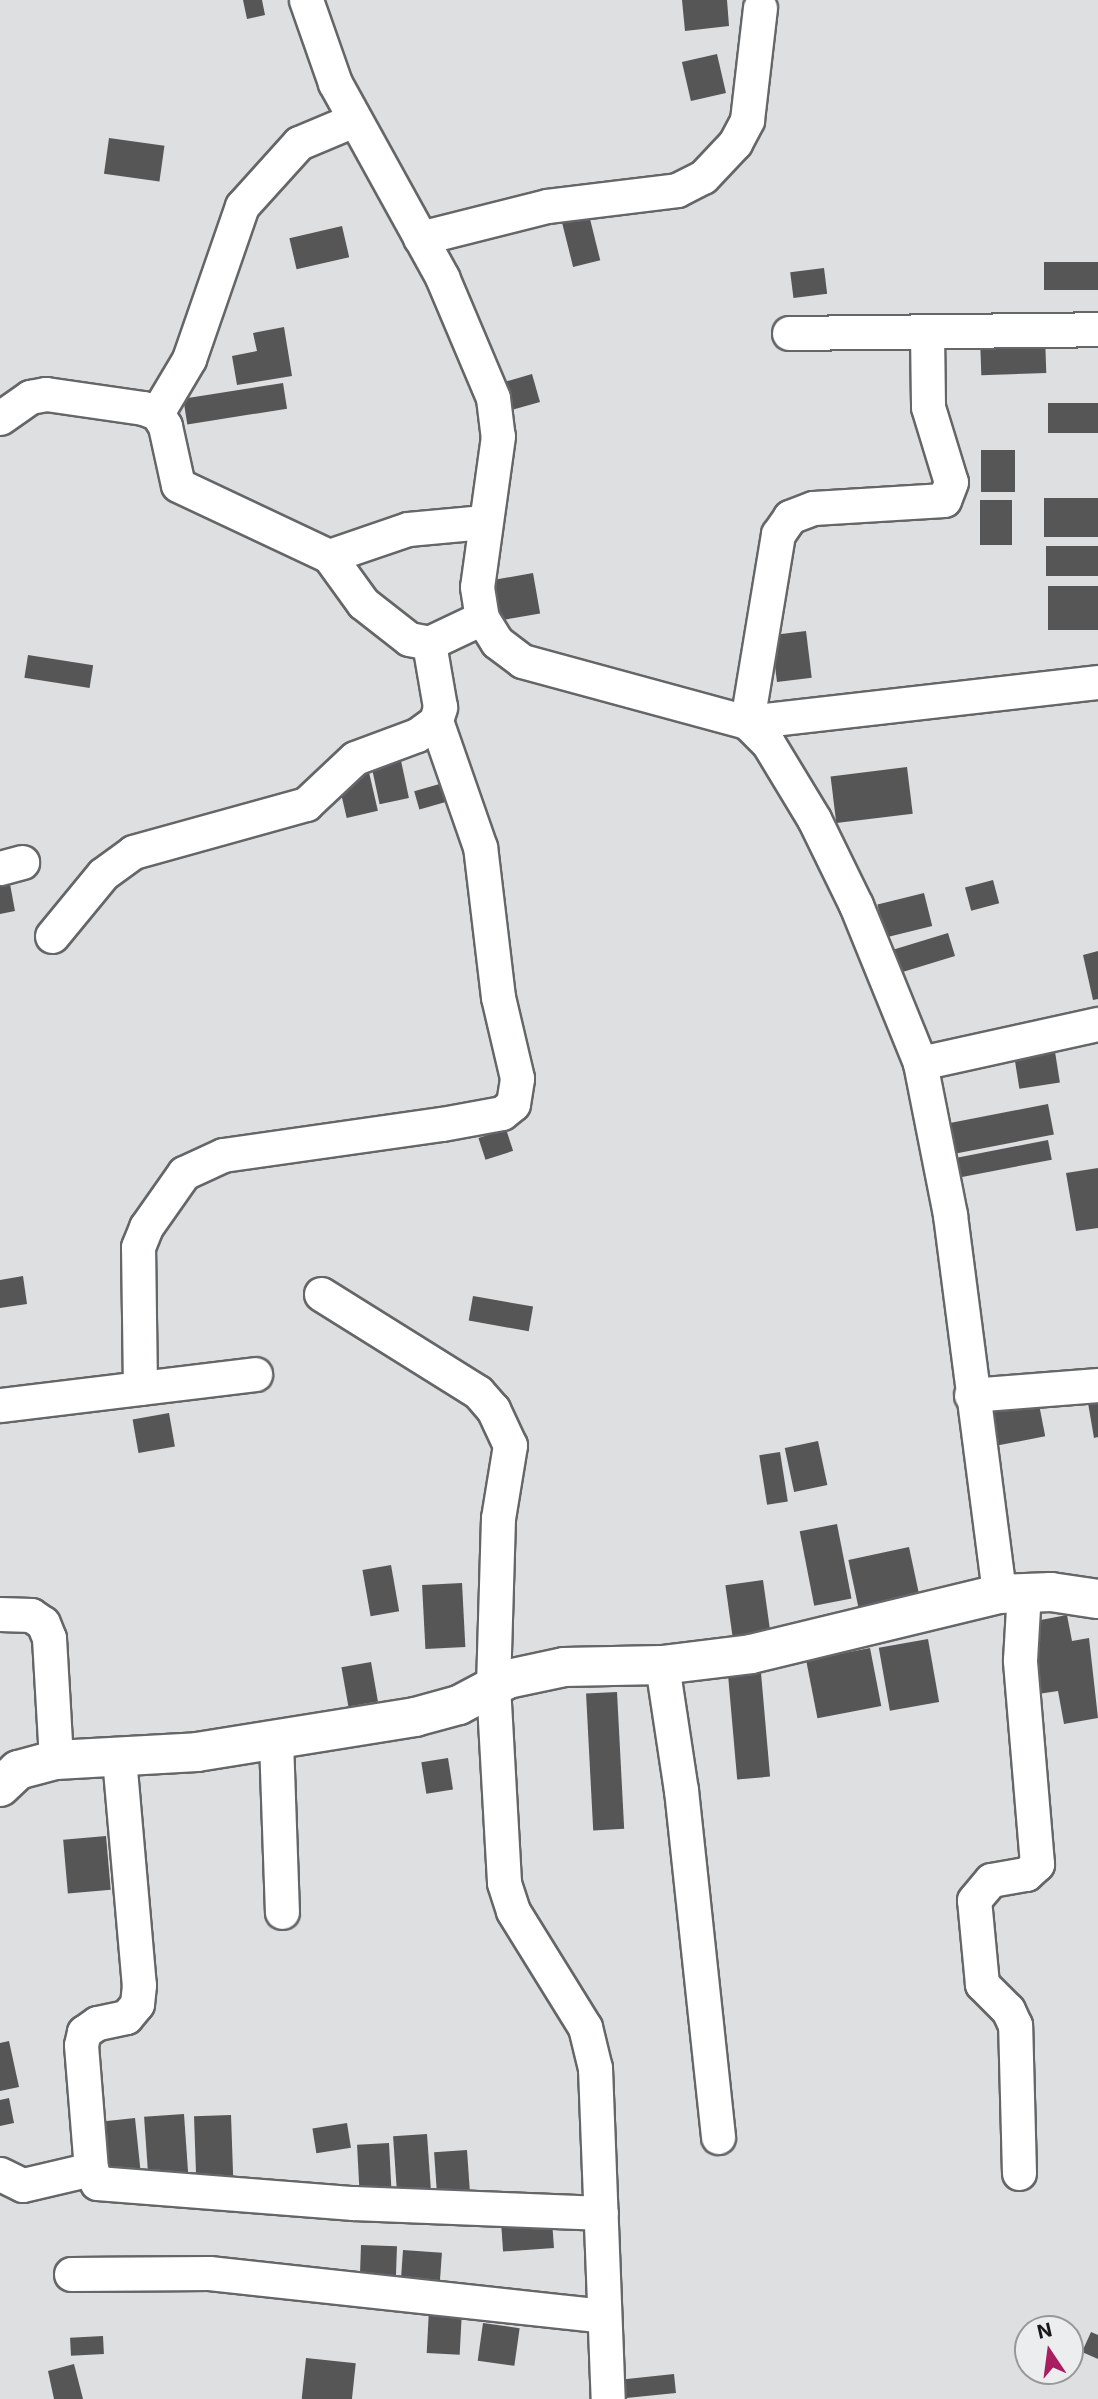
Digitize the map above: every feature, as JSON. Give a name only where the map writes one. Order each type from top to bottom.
[{"type":"street","points":[[306,0],[354,120],[420,239],[475,347],[493,398],[498,436],[477,587],[482,618],[497,642],[522,661],[747,722],[1098,681]]},
{"type":"street","points":[[420,239],[547,206],[677,190],[703,177],[735,143],[747,120],[760,8]]},
{"type":"street","points":[[157,413],[189,359],[242,206],[289,150],[354,120]]},
{"type":"street","points":[[789,333],[1098,329]]},
{"type":"street","points":[[747,722],[778,534],[790,517],[813,508],[944,500],[951,482],[928,407],[928,333]]},
{"type":"street","points":[[0,418],[23,401],[46,394],[90,397],[157,413],[165,426],[170,470],[187,493],[301,539],[329,556],[383,622],[408,639],[429,643],[482,618]]},
{"type":"street","points":[[329,556],[408,529],[484,522]]},
{"type":"street","points":[[141,1388],[138,1247],[146,1227],[184,1173],[223,1155],[454,1122],[502,1113],[513,1104],[517,1078],[498,997],[480,847],[436,721],[440,707],[429,643]]},
{"type":"street","points":[[52,936],[103,874],[133,852],[306,804],[355,758],[417,735],[436,721]]},
{"type":"street","points":[[747,722],[768,743],[814,819],[902,1009],[920,1063],[950,1215],[971,1395],[1012,1592],[1037,1864],[1026,1874],[991,1880],[974,1900],[982,1984],[1015,2025],[1019,2173]]},
{"type":"street","points":[[920,1063],[1098,1024]]},
{"type":"street","points":[[321,1294],[478,1392],[494,1409],[510,1445],[498,1518],[493,1685],[504,1883],[513,1911],[585,2027],[600,2114],[602,2316],[608,2399]]},
{"type":"street","points":[[0,1405],[255,1374]]},
{"type":"street","points":[[971,1395],[1098,1385]]},
{"type":"street","points":[[0,1787],[18,1770],[56,1760],[119,1758],[276,1741],[415,1717],[459,1705],[493,1685],[564,1667],[662,1665],[751,1654],[1012,1592],[1098,1599]]},
{"type":"street","points":[[0,1614],[31,1615],[47,1630],[56,1760]]},
{"type":"street","points":[[662,1665],[681,1790],[718,2137]]},
{"type":"street","points":[[276,1741],[282,1912]]},
{"type":"street","points":[[119,1758],[139,1985],[137,2004],[126,2017],[97,2023],[84,2032],[90,2169],[97,2183],[111,2188],[600,2213]]},
{"type":"street","points":[[0,2174],[23,2185],[90,2169]]},
{"type":"street","points":[[71,2274],[209,2273],[602,2316]]},
{"type":"building","points":[[243,0],[262,0],[265,15],[247,19]]},
{"type":"building","points":[[682,0],[727,0],[729,26],[685,31]]},
{"type":"building","points":[[717,54],[726,93],[691,101],[682,62]]},
{"type":"building","points":[[109,138],[164,146],[159,181],[104,174]]},
{"type":"building","points":[[586,203],[600,260],[573,267],[559,210]]},
{"type":"building","points":[[342,226],[349,257],[297,269],[289,238]]},
{"type":"building","points":[[1044,262],[1098,262],[1098,290],[1044,290]]},
{"type":"building","points":[[824,268],[827,294],[793,298],[790,272]]},
{"type":"building","points":[[284,327],[292,376],[237,385],[232,356],[257,351],[253,333]]},
{"type":"building","points":[[1045,336],[1046,373],[981,375],[980,338]]},
{"type":"building","points":[[532,374],[540,402],[506,412],[498,384]]},
{"type":"building","points":[[283,383],[287,409],[187,424],[183,399]]},
{"type":"building","points":[[1048,403],[1098,403],[1098,433],[1048,433]]},
{"type":"building","points":[[981,450],[1015,450],[1015,492],[981,492]]},
{"type":"building","points":[[1044,498],[1098,498],[1098,537],[1044,537]]},
{"type":"building","points":[[980,500],[1012,500],[1012,545],[980,545]]},
{"type":"building","points":[[1046,546],[1098,546],[1098,576],[1046,576]]},
{"type":"building","points":[[533,573],[540,613],[499,621],[492,580]]},
{"type":"building","points":[[1048,586],[1098,586],[1098,630],[1048,630]]},
{"type":"building","points":[[806,631],[812,678],[777,682],[771,635]]},
{"type":"building","points":[[28,655],[93,665],[90,688],[24,678]]},
{"type":"building","points":[[400,756],[409,798],[380,804],[371,762]]},
{"type":"building","points":[[907,767],[913,814],[836,823],[831,776]]},
{"type":"building","points":[[368,768],[378,811],[347,818],[337,775]]},
{"type":"building","points":[[443,783],[448,801],[419,810],[414,791]]},
{"type":"building","points":[[993,880],[999,903],[971,911],[965,888]]},
{"type":"building","points":[[10,884],[15,911],[0,914],[0,886]]},
{"type":"building","points":[[924,893],[932,926],[886,938],[877,905]]},
{"type":"building","points":[[948,933],[955,956],[892,975],[885,952]]},
{"type":"building","points":[[1098,951],[1098,999],[1093,1000],[1083,955]]},
{"type":"building","points":[[1053,1039],[1060,1082],[1019,1089],[1013,1045]]},
{"type":"building","points":[[1048,1104],[1054,1134],[943,1156],[937,1126]]},
{"type":"building","points":[[506,1129],[513,1151],[486,1160],[478,1138]]},
{"type":"building","points":[[1048,1140],[1052,1160],[952,1179],[948,1159]]},
{"type":"building","points":[[1098,1168],[1098,1228],[1076,1231],[1066,1173]]},
{"type":"building","points":[[23,1276],[27,1304],[0,1308],[0,1280]]},
{"type":"building","points":[[473,1296],[533,1307],[529,1331],[469,1321]]},
{"type":"building","points":[[1037,1394],[1045,1436],[984,1448],[976,1406]]},
{"type":"building","points":[[1098,1401],[1098,1437],[1094,1438],[1088,1403]]},
{"type":"building","points":[[169,1413],[175,1446],[138,1453],[133,1419]]},
{"type":"building","points":[[818,1441],[827,1485],[794,1492],[785,1448]]},
{"type":"building","points":[[780,1452],[788,1501],[767,1505],[759,1455]]},
{"type":"building","points":[[837,1524],[852,1599],[814,1606],[800,1531]]},
{"type":"building","points":[[909,1547],[920,1601],[860,1614],[848,1560]]},
{"type":"building","points":[[391,1565],[399,1611],[371,1616],[362,1570]]},
{"type":"building","points":[[763,1580],[770,1631],[732,1636],[725,1585]]},
{"type":"building","points":[[462,1583],[465,1647],[425,1649],[422,1585]]},
{"type":"building","points":[[1067,1615],[1072,1641],[1089,1638],[1098,1718],[1064,1724],[1058,1691],[1038,1694],[1025,1623]]},
{"type":"building","points":[[928,1639],[939,1702],[890,1711],[879,1648]]},
{"type":"building","points":[[870,1648],[881,1706],[817,1718],[806,1660]]},
{"type":"building","points":[[371,1662],[378,1701],[348,1707],[341,1667]]},
{"type":"building","points":[[761,1673],[770,1777],[737,1779],[728,1676]]},
{"type":"building","points":[[617,1692],[624,1829],[593,1830],[586,1694]]},
{"type":"building","points":[[448,1758],[453,1790],[426,1794],[421,1762]]},
{"type":"building","points":[[106,1836],[111,1890],[68,1894],[63,1840]]},
{"type":"building","points":[[9,2041],[19,2087],[0,2091],[0,2043]]},
{"type":"building","points":[[9,2098],[14,2123],[0,2126],[0,2100]]},
{"type":"building","points":[[184,2114],[188,2173],[148,2176],[144,2117]]},
{"type":"building","points":[[231,2115],[233,2176],[196,2177],[194,2116]]},
{"type":"building","points":[[135,2118],[141,2174],[101,2178],[95,2122]]},
{"type":"building","points":[[347,2123],[351,2148],[316,2153],[312,2128]]},
{"type":"building","points":[[427,2134],[431,2195],[397,2197],[393,2136]]},
{"type":"building","points":[[389,2143],[391,2187],[359,2189],[357,2145]]},
{"type":"building","points":[[467,2150],[470,2192],[437,2194],[434,2152]]},
{"type":"building","points":[[552,2220],[554,2248],[503,2251],[501,2224]]},
{"type":"building","points":[[361,2245],[397,2246],[396,2275],[360,2274]]},
{"type":"building","points":[[403,2250],[442,2253],[440,2281],[401,2278]]},
{"type":"building","points":[[429,2309],[462,2311],[460,2355],[427,2353]]},
{"type":"building","points":[[483,2323],[520,2328],[514,2366],[478,2361]]},
{"type":"building","points":[[1091,2332],[1098,2335],[1098,2359],[1084,2353]]},
{"type":"building","points":[[103,2336],[104,2354],[71,2356],[70,2338]]},
{"type":"building","points":[[306,2358],[356,2363],[352,2399],[302,2399]]},
{"type":"building","points":[[74,2364],[83,2399],[54,2399],[48,2371]]},
{"type":"building","points":[[674,2374],[676,2393],[626,2398],[624,2379]]}]
